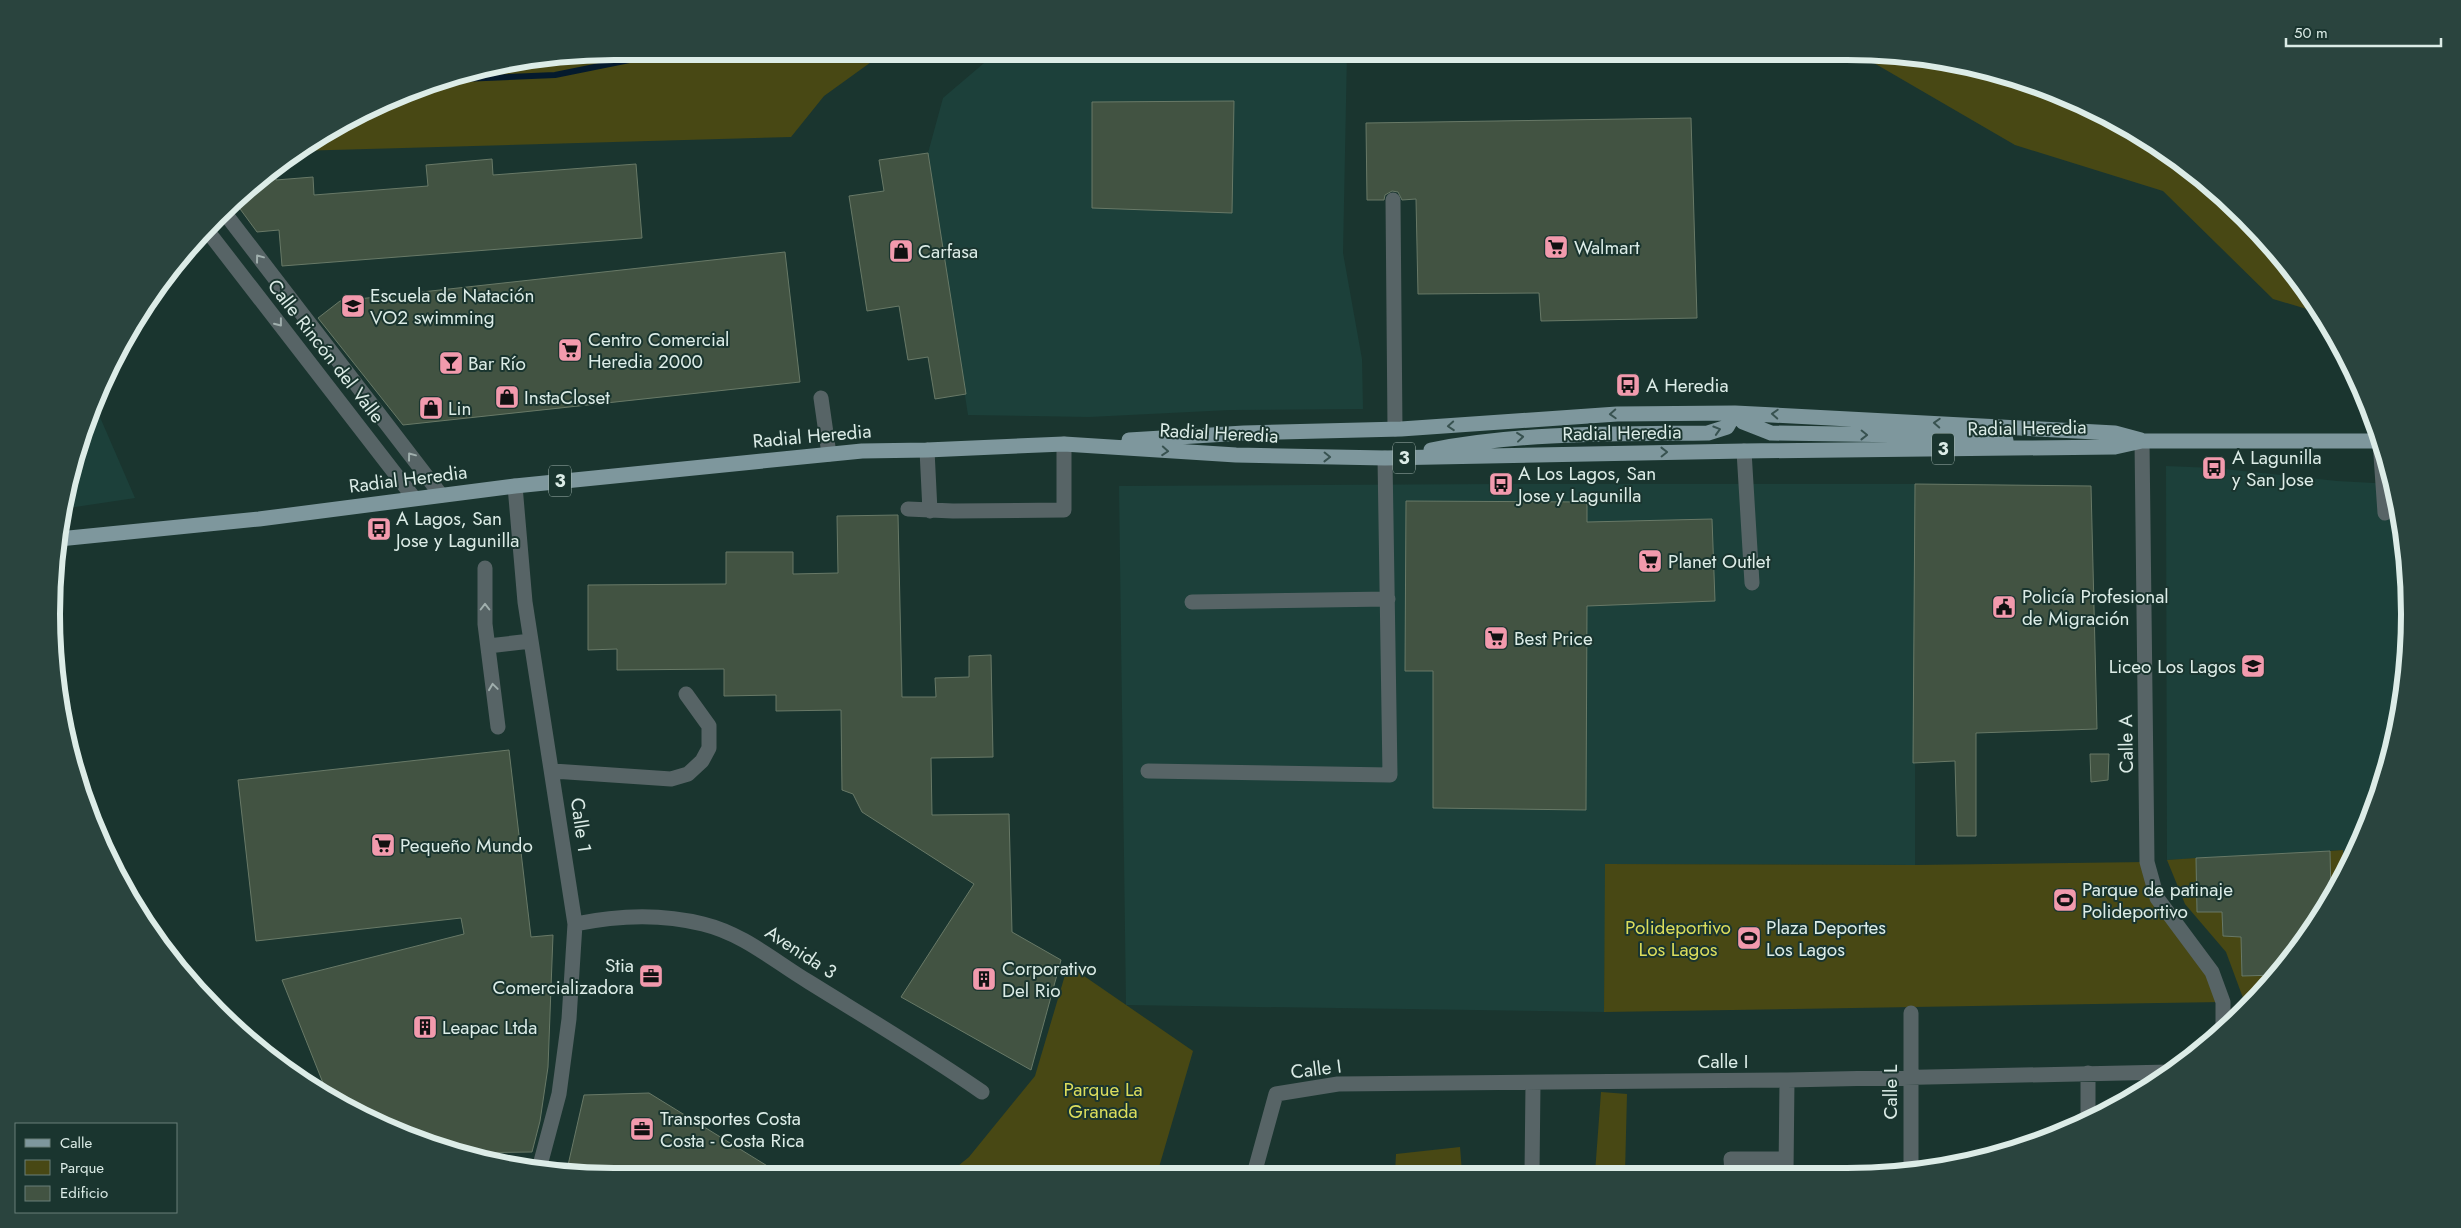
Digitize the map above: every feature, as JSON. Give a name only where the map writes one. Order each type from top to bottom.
[{"type":"main road","points":[[1736,413],[1743,422],[1772,433],[1969,436],[2090,447]]},
{"type":"main road","points":[[1385,458],[1472,442],[1552,434],[1708,433],[1727,427],[1736,413]]},
{"type":"main road","points":[[1064,444],[1244,433],[1395,429],[1617,414],[1736,413],[2115,433],[2142,441]]},
{"type":"main road","name":"Radial Heredia","points":[[65,539],[258,519],[515,486],[862,451],[1064,444],[1236,455],[1385,458],[1744,451],[2115,447],[2142,441],[2373,441]]},
{"type":"street","points":[[1393,200],[1395,429]]},
{"type":"street","name":"Calle Rincón del Valle","points":[[228,217],[441,495]]},
{"type":"street","name":"Calle Rincón del Valle","points":[[210,235],[414,498]]},
{"type":"street","points":[[821,398],[829,454]]},
{"type":"street","name":"Calle A","points":[[2142,441],[2147,862],[2157,898],[2212,972],[2223,1002],[2223,1021]]},
{"type":"street","points":[[908,509],[930,511],[1064,510],[1064,444]]},
{"type":"street","points":[[927,450],[930,511]]},
{"type":"street","points":[[1744,451],[1752,583]]},
{"type":"street","points":[[1148,771],[1390,775],[1385,458]]},
{"type":"street","points":[[2383,475],[2385,513]]},
{"type":"street","name":"Calle 1","points":[[515,486],[525,602],[576,924],[569,1019],[559,1094],[541,1163]]},
{"type":"street","points":[[485,568],[485,624],[498,727]]},
{"type":"street","points":[[1192,602],[1388,599]]},
{"type":"street","points":[[488,646],[531,641]]},
{"type":"street","points":[[553,771],[671,779],[688,774],[702,761],[709,748],[709,726],[686,694]]},
{"type":"street","name":"Avenida 3","points":[[576,924],[608,917],[672,917],[705,924],[747,941],[806,981],[931,1056],[982,1092]]},
{"type":"street","name":"Calle L","points":[[1911,1013],[1911,1164]]},
{"type":"street","name":"Calle I","points":[[1256,1168],[1276,1094],[1338,1084],[1786,1080],[2159,1072]]},
{"type":"street","points":[[2088,1073],[2088,1113]]},
{"type":"street","points":[[1732,1168],[1731,1159],[1786,1166],[1786,1080]]},
{"type":"street","points":[[1532,1168],[1533,1083]]},
{"type":"shaded area","points":[[988,60],[1347,60],[1343,253],[1362,359],[1363,409],[1230,410],[1089,417],[968,415],[928,153],[943,98]]},
{"type":"shaded area","points":[[98,413],[135,498],[71,508],[89,436]]},
{"type":"shaded area","name":"Liceo Los Lagos","points":[[2166,466],[2214,468],[2337,481],[2385,484],[2396,542],[2400,578],[2400,650],[2396,686],[2390,722],[2372,792],[2343,861],[2342,850],[2167,860]]},
{"type":"shaded area","points":[[1915,484],[1915,865],[1606,864],[1604,1012],[1126,1005],[1119,486]]},
{"type":"green space","points":[[614,60],[874,60],[824,96],[791,137],[310,151],[369,117],[436,89],[506,71],[542,65]]},
{"type":"green space","points":[[1870,61],[1919,65],[1955,71],[2025,89],[2092,117],[2124,134],[2184,174],[2239,222],[2287,277],[2311,310],[2273,299],[2163,191],[2015,145]]},
{"type":"green space","points":[[2343,850],[2343,860],[2331,884],[2330,851]]},
{"type":"green space","points":[[2196,858],[2197,911],[2222,912],[2223,936],[2273,937],[2290,947],[2288,950],[2241,951],[2242,976],[2267,975],[2244,1001],[2226,952],[2185,904],[2167,860]]},
{"type":"green space","name":"Polideportivo Los Lagos","points":[[2147,862],[2157,898],[2223,1002],[1604,1012],[1605,864],[1915,865]]},
{"type":"green space","name":"Parque La Granada","points":[[1068,965],[1193,1051],[1159,1168],[956,1168],[969,1157],[1035,1076]]},
{"type":"green space","points":[[1601,1092],[1627,1094],[1625,1168],[1595,1168]]},
{"type":"green space","points":[[1460,1147],[1462,1168],[1395,1168],[1396,1154]]},
{"type":"green space","points":[[1785,1164],[1785,1168],[1739,1168],[1739,1165]]},
{"type":"building","points":[[1234,101],[1232,213],[1092,208],[1092,102]]},
{"type":"building","name":"Walmart","points":[[1691,118],[1697,318],[1541,321],[1539,293],[1418,294],[1416,199],[1402,200],[1398,192],[1392,191],[1385,195],[1384,200],[1367,200],[1366,123]]},
{"type":"building","name":"Carfasa","points":[[928,153],[966,394],[935,399],[928,357],[908,360],[899,306],[867,311],[849,196],[884,191],[879,160]]},
{"type":"building","points":[[492,159],[493,175],[636,164],[642,238],[282,266],[279,230],[257,232],[238,207],[276,175],[276,180],[313,177],[314,195],[428,186],[426,165]]},
{"type":"building","name":"Centro Comercial Heredia 2000","points":[[785,252],[800,382],[403,425],[318,318],[340,301]]},
{"type":"building","name":"Policía Profesional de Migración","points":[[1915,484],[2091,486],[2097,729],[1976,733],[1976,836],[1957,836],[1955,761],[1913,763]]},
{"type":"building","name":"Best Price","points":[[1406,501],[1587,502],[1587,522],[1712,519],[1715,601],[1587,606],[1586,810],[1433,808],[1433,671],[1405,671]]},
{"type":"building","points":[[898,515],[902,697],[936,697],[935,678],[969,677],[969,656],[991,655],[993,757],[931,758],[932,815],[1009,814],[1012,932],[1061,960],[1031,1070],[901,997],[974,884],[862,812],[853,794],[842,790],[841,710],[776,711],[776,695],[724,696],[724,669],[617,670],[617,649],[588,650],[588,585],[726,584],[726,552],[793,552],[793,574],[838,573],[837,516]]},
{"type":"building","points":[[509,750],[531,937],[553,935],[548,1067],[540,1121],[532,1152],[487,1153],[436,1139],[369,1111],[324,1086],[282,980],[464,934],[461,918],[256,941],[238,780]]},
{"type":"building","points":[[2090,754],[2109,754],[2108,780],[2091,782]]},
{"type":"building","points":[[2330,851],[2331,884],[2308,922],[2267,975],[2242,976],[2241,937],[2223,936],[2222,912],[2197,912],[2196,858]]},
{"type":"building","name":"Transportes Costa Costa - Costa Rica","points":[[649,1093],[771,1168],[614,1168],[568,1166],[584,1095]]},
{"type":"waterway","points":[[473,78],[555,75],[629,60]]},
{"type":"place","name":"Walmart","points":[[1556,247]]},
{"type":"place","name":"Carfasa","points":[[901,251]]},
{"type":"place","name":"Escuela de Natación VO2 swimming","points":[[353,306]]},
{"type":"place","name":"Centro Comercial Heredia 2000","points":[[570,350]]},
{"type":"place","name":"Bar Río","points":[[451,363]]},
{"type":"place","name":"A Heredia","points":[[1628,385]]},
{"type":"place","name":"InstaCloset","points":[[507,397]]},
{"type":"place","name":"Lin","points":[[431,408]]},
{"type":"place","name":"A Lagunilla y San Jose","points":[[2214,468]]},
{"type":"place","name":"A Los Lagos, San Jose y Lagunilla","points":[[1501,484]]},
{"type":"place","name":"A Lagos, San Jose y Lagunilla","points":[[379,529]]},
{"type":"place","name":"Planet Outlet","points":[[1650,561]]},
{"type":"place","name":"Policía Profesional de Migración","points":[[2004,607]]},
{"type":"place","name":"Best Price","points":[[1496,638]]},
{"type":"place","name":"Liceo Los Lagos","points":[[2253,666]]},
{"type":"place","name":"Pequeño Mundo","points":[[383,845]]},
{"type":"place","name":"Parque de patinaje Polideportivo","points":[[2065,900]]},
{"type":"place","name":"Plaza Deportes Los Lagos","points":[[1749,938]]},
{"type":"place","name":"Stia Comercializadora","points":[[651,976]]},
{"type":"place","name":"Corporativo Del Rio","points":[[984,979]]},
{"type":"place","name":"Leapac Ltda","points":[[425,1027]]},
{"type":"place","name":"Transportes Costa Costa - Costa Rica","points":[[642,1129]]}]
